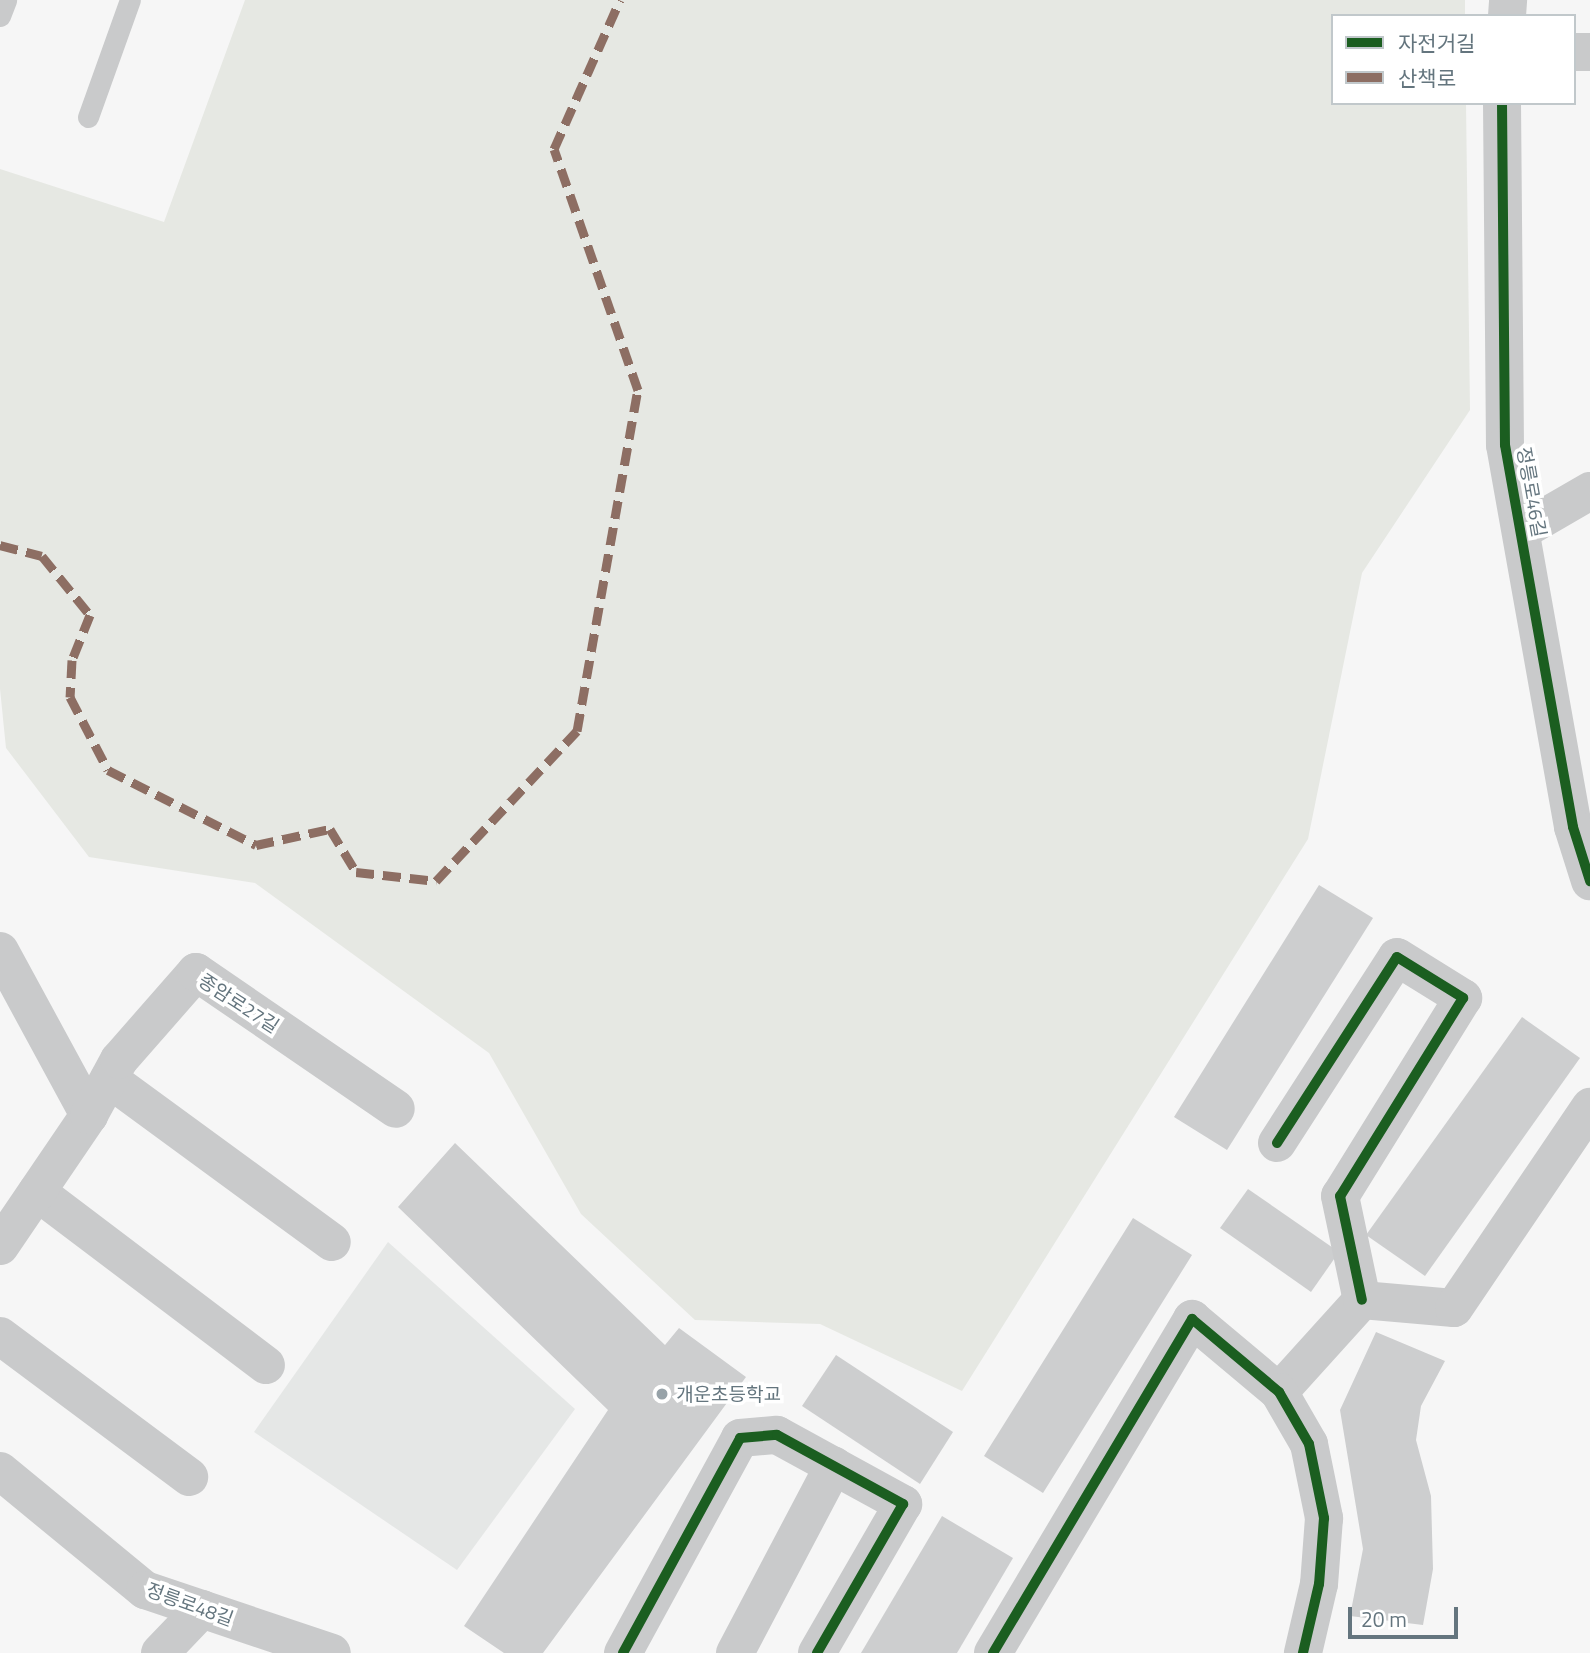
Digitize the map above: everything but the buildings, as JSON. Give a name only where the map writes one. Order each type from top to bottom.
[{"type":"street","name":"정릉로46길","points":[[1502,105],[1505,445],[1573,827],[1590,881]]},
{"type":"street","points":[[1521,531],[1590,491]]},
{"type":"street","points":[[0,951],[89,1115]]},
{"type":"street","points":[[1277,1143],[1397,957],[1463,998],[1340,1196],[1362,1300]]},
{"type":"street","name":"종암로27길","points":[[0,1246],[89,1115],[120,1060],[196,972],[396,1110]]},
{"type":"street","points":[[108,1079],[332,1242]]},
{"type":"street","points":[[1362,1300],[1454,1308],[1590,1107]]},
{"type":"street","points":[[37,1192],[266,1365]]},
{"type":"street","points":[[1279,1392],[1362,1300]]},
{"type":"street","points":[[993,1653],[1192,1319],[1279,1392],[1309,1444],[1324,1518],[1319,1584],[1303,1653]]},
{"type":"street","points":[[0,1336],[189,1477]]},
{"type":"street","points":[[623,1653],[740,1438],[777,1435],[903,1504],[817,1653]]},
{"type":"street","points":[[735,1653],[834,1465]]},
{"type":"street","name":"정릉로48길","points":[[0,1471],[145,1590],[332,1653]]},
{"type":"street","points":[[160,1653],[202,1609]]},
{"type":"lane","points":[[0,16],[6,0]]},
{"type":"lane","points":[[88,117],[130,0]]},
{"type":"shaded area","points":[[245,0],[1465,0],[1465,14],[1331,14],[1331,105],[1466,105],[1470,410],[1362,573],[1308,839],[962,1391],[820,1324],[695,1320],[581,1214],[489,1053],[255,883],[89,857],[6,748],[0,689],[0,169],[164,222]]},
{"type":"shaded area","points":[[388,1242],[575,1409],[457,1570],[254,1432]]},
{"type":"marked path","points":[[0,545],[42,556],[90,615],[72,660],[70,697],[108,770],[256,845],[330,829],[356,872],[436,881],[577,731],[638,390],[554,149],[620,0]]},
{"type":"cycle path","points":[[1502,105],[1505,445],[1573,827],[1590,881]]},
{"type":"cycle path","points":[[1277,1143],[1397,957],[1463,998],[1340,1196],[1362,1300]]},
{"type":"cycle path","points":[[993,1653],[1192,1319],[1279,1392],[1309,1444],[1324,1518],[1319,1584],[1303,1653]]},
{"type":"cycle path","points":[[623,1653],[740,1438],[777,1435],[903,1504],[817,1653]]},
{"type":"place","name":"개운초등학교","points":[[662,1394]]}]
